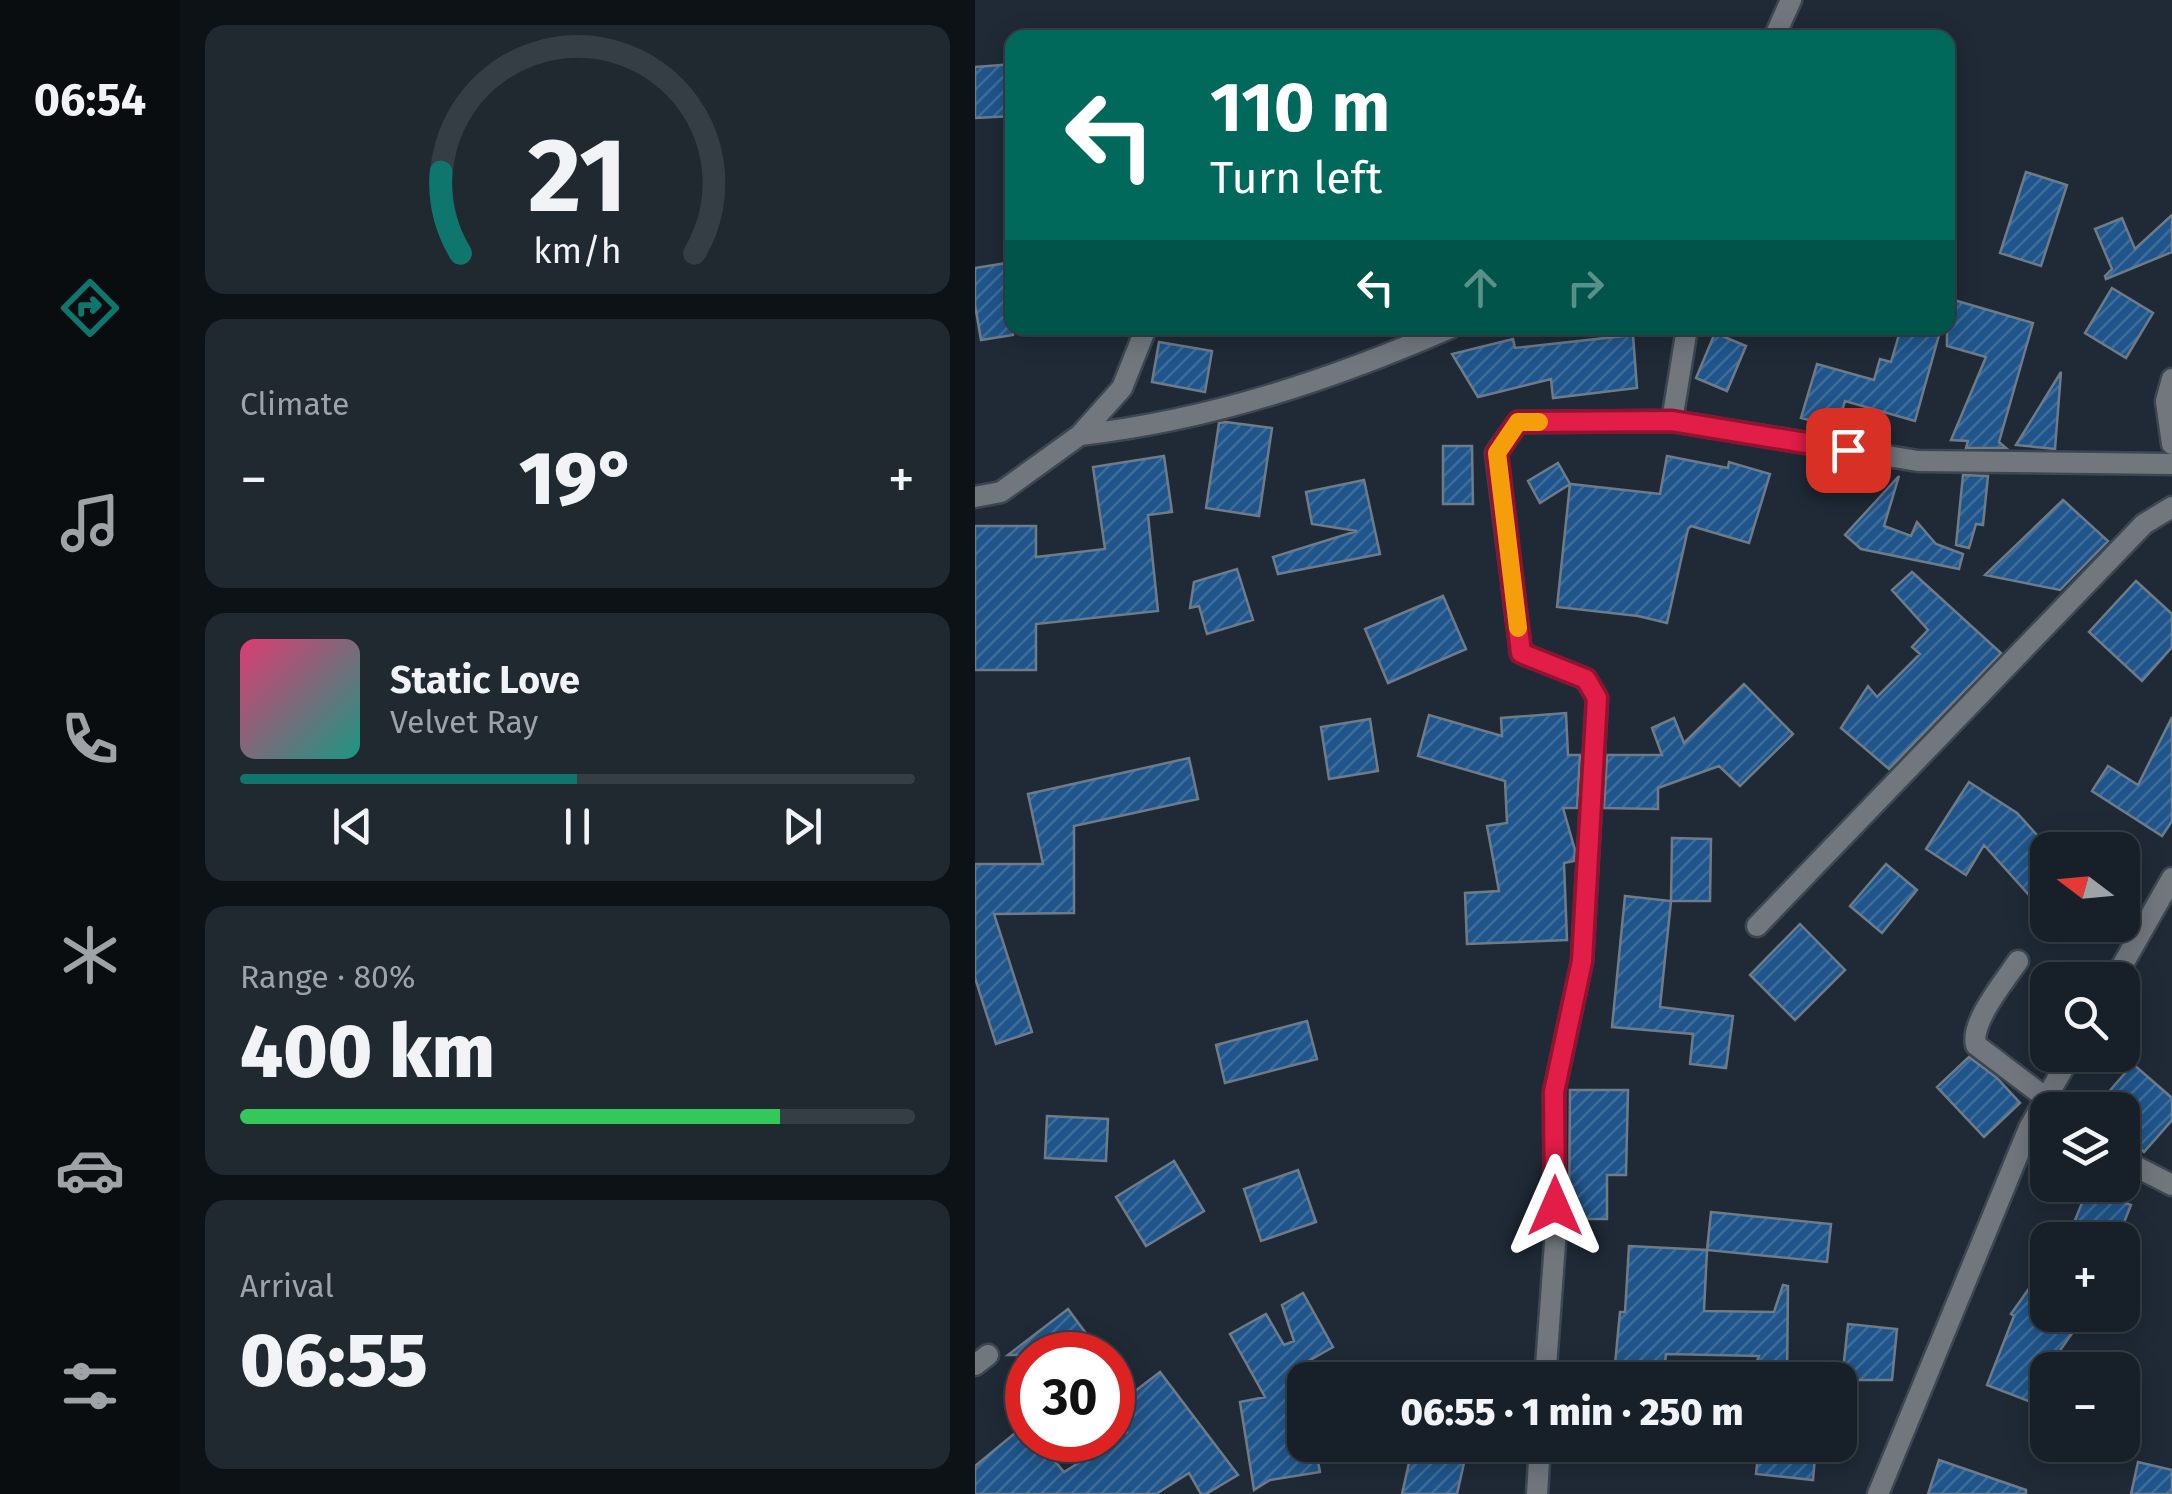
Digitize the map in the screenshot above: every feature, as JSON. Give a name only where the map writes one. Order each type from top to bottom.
[{"type":"street","points":[[1778,30],[1791,0]]},
{"type":"street","points":[[975,497],[1001,492],[1081,435],[1122,388],[1143,335]]},
{"type":"street","points":[[1081,435],[1134,429],[1236,407],[1382,358],[1434,335]]},
{"type":"street","points":[[1672,421],[1686,335]]},
{"type":"street","points":[[2172,379],[2167,401],[2172,444]]},
{"type":"street","points":[[1546,1362],[1555,1243],[1554,1092],[1582,961],[1597,698],[1586,679],[1521,653],[1497,453],[1518,422],[1672,421],[1919,461],[2172,464]]},
{"type":"street","points":[[1757,926],[2143,524],[2172,508]]},
{"type":"street","points":[[2123,962],[2172,878]]},
{"type":"street","points":[[2018,960],[1977,1025],[1973,1038],[1975,1045],[2038,1092]]},
{"type":"street","points":[[1877,1494],[2030,1149]]},
{"type":"street","points":[[2140,1169],[2172,1185]]},
{"type":"street","points":[[1537,1494],[1540,1462]]},
{"type":"building","points":[[1005,65],[1005,116],[975,118],[975,67]]},
{"type":"building","points":[[2026,172],[2067,185],[2041,266],[2000,253]]},
{"type":"building","points":[[2172,215],[2172,252],[2106,279],[2112,269],[2095,229],[2122,218],[2135,249]]},
{"type":"building","points":[[1005,263],[1005,335],[1013,335],[981,340],[975,305],[975,268]]},
{"type":"building","points":[[2112,288],[2153,313],[2126,358],[2085,333]]},
{"type":"building","points":[[1955,300],[2033,323],[1999,442],[2006,448],[1966,448],[1968,441],[1951,440],[1986,357],[1947,346],[1947,335],[1955,335]]},
{"type":"building","points":[[1633,335],[1637,388],[1553,398],[1551,379],[1478,397],[1452,354],[1513,339],[1515,348]]},
{"type":"building","points":[[1714,335],[1746,346],[1727,391],[1696,378]]},
{"type":"building","points":[[1899,335],[1939,335],[1915,421],[1845,401],[1837,428],[1801,418],[1817,364],[1874,380],[1880,359],[1891,362]]},
{"type":"building","points":[[1159,342],[1212,351],[1205,392],[1152,382]]},
{"type":"building","points":[[2061,372],[2055,449],[2016,445]]},
{"type":"building","points":[[1219,423],[1272,428],[1259,516],[1206,508]]},
{"type":"building","points":[[1443,446],[1472,446],[1473,504],[1443,504]]},
{"type":"building","points":[[1164,456],[1172,512],[1148,515],[1158,611],[1036,624],[1036,670],[975,670],[975,526],[1036,526],[1036,557],[1105,549],[1093,467]]},
{"type":"building","points":[[1667,456],[1728,468],[1729,462],[1770,474],[1749,543],[1691,526],[1667,623],[1557,607],[1570,484],[1660,494]]},
{"type":"building","points":[[1558,463],[1570,484],[1540,503],[1528,481]]},
{"type":"building","points":[[1963,475],[1988,476],[1983,525],[1976,524],[1969,548],[1956,545]]},
{"type":"building","points":[[1899,476],[1884,526],[1911,536],[1917,522],[1936,544],[1963,554],[1959,569],[1861,549],[1845,535]]},
{"type":"building","points":[[1364,480],[1380,554],[1278,574],[1273,557],[1357,531],[1312,524],[1306,492]]},
{"type":"building","points":[[2063,500],[2108,541],[2060,590],[1985,575]]},
{"type":"building","points":[[1237,569],[1253,620],[1207,634],[1199,606],[1190,608],[1194,582]]},
{"type":"building","points":[[1912,572],[2001,653],[1889,769],[1841,728],[1868,686],[1877,697],[1920,654],[1912,647],[1928,630],[1892,590]]},
{"type":"building","points":[[2136,581],[2172,614],[2172,647],[2142,681],[2089,632]]},
{"type":"building","points":[[1443,596],[1466,649],[1388,683],[1365,629]]},
{"type":"building","points":[[1744,684],[1793,734],[1740,786],[1719,766],[1658,788],[1658,809],[1604,808],[1607,755],[1662,755],[1652,728],[1674,718],[1684,743]]},
{"type":"building","points":[[1566,713],[1568,755],[1580,755],[1577,808],[1563,808],[1575,850],[1574,861],[1564,863],[1567,940],[1467,944],[1465,893],[1499,891],[1487,826],[1507,823],[1505,781],[1418,756],[1429,715],[1502,736],[1501,718]]},
{"type":"building","points":[[2172,717],[2172,821],[2162,836],[2092,791],[2108,766],[2138,785]]},
{"type":"building","points":[[1370,719],[1378,771],[1329,779],[1321,727]]},
{"type":"building","points":[[1189,758],[1198,799],[1074,826],[1074,913],[994,914],[1032,1032],[996,1044],[975,978],[975,864],[1043,864],[1028,794]]},
{"type":"building","points":[[1969,782],[2017,813],[2034,832],[2030,832],[2030,896],[1984,845],[1966,875],[1926,849]]},
{"type":"building","points":[[1672,838],[1711,839],[1710,901],[1671,901]]},
{"type":"building","points":[[1886,864],[1917,890],[1882,933],[1850,906]]},
{"type":"building","points":[[1625,896],[1671,901],[1660,1007],[1733,1016],[1726,1068],[1690,1064],[1693,1034],[1612,1027]]},
{"type":"building","points":[[1800,924],[1845,970],[1795,1020],[1750,975]]},
{"type":"building","points":[[1307,1021],[1317,1059],[1225,1083],[1216,1045]]},
{"type":"building","points":[[1969,1057],[1997,1078],[2020,1103],[1984,1137],[1937,1087]]},
{"type":"building","points":[[2140,1070],[2172,1098],[2172,1120],[2144,1152],[2140,1149],[2140,1092],[2109,1092],[2126,1072]]},
{"type":"building","points":[[1570,1090],[1628,1090],[1626,1175],[1607,1175],[1607,1219],[1569,1219]]},
{"type":"building","points":[[1047,1116],[1108,1119],[1106,1161],[1045,1158]]},
{"type":"building","points":[[1174,1161],[1204,1211],[1146,1246],[1116,1197]]},
{"type":"building","points":[[1298,1170],[1316,1222],[1261,1241],[1244,1189]]},
{"type":"building","points":[[2082,1202],[2131,1205],[2124,1222],[2074,1222]]},
{"type":"building","points":[[1711,1212],[1831,1224],[1827,1262],[1707,1250]]},
{"type":"building","points":[[1629,1246],[1707,1250],[1704,1311],[1774,1312],[1783,1285],[1788,1286],[1787,1362],[1757,1362],[1759,1356],[1666,1354],[1665,1362],[1615,1362],[1620,1312],[1625,1312]]},
{"type":"building","points":[[2030,1287],[2030,1332],[2073,1332],[2060,1352],[2030,1352],[2030,1402],[1987,1385],[2014,1316],[2011,1314]]},
{"type":"building","points":[[1303,1293],[1333,1347],[1307,1362],[1287,1362],[1287,1462],[1318,1462],[1320,1472],[1270,1480],[1254,1490],[1240,1402],[1265,1397],[1230,1334],[1266,1314],[1284,1345],[1294,1341],[1282,1305]]},
{"type":"building","points":[[1068,1309],[1085,1332],[1038,1332]]},
{"type":"building","points":[[1848,1324],[1897,1329],[1892,1380],[1857,1380],[1857,1362],[1844,1362]]},
{"type":"building","points":[[1160,1372],[1238,1475],[1206,1494],[1201,1494],[1189,1473],[1156,1494],[975,1494],[975,1466],[1005,1441],[1005,1462],[1056,1462],[1064,1472],[1080,1462],[1135,1462],[1135,1391]]},
{"type":"building","points":[[1939,1460],[2026,1490],[2026,1494],[1928,1494]]},
{"type":"building","points":[[1409,1462],[1464,1462],[1457,1494],[1402,1494]]},
{"type":"building","points":[[1757,1462],[1815,1462],[1813,1480],[1756,1474]]},
{"type":"building","points":[[2138,1462],[2172,1470],[2172,1494],[2131,1494]]},
{"type":"slow traffic","points":[[1518,628],[1497,453],[1518,422],[1539,422]]},
{"type":"route","points":[[1555,1206],[1554,1092],[1582,961],[1597,698],[1586,679],[1521,653],[1497,453],[1518,422],[1633,421],[1672,421],[1848,450]]}]
